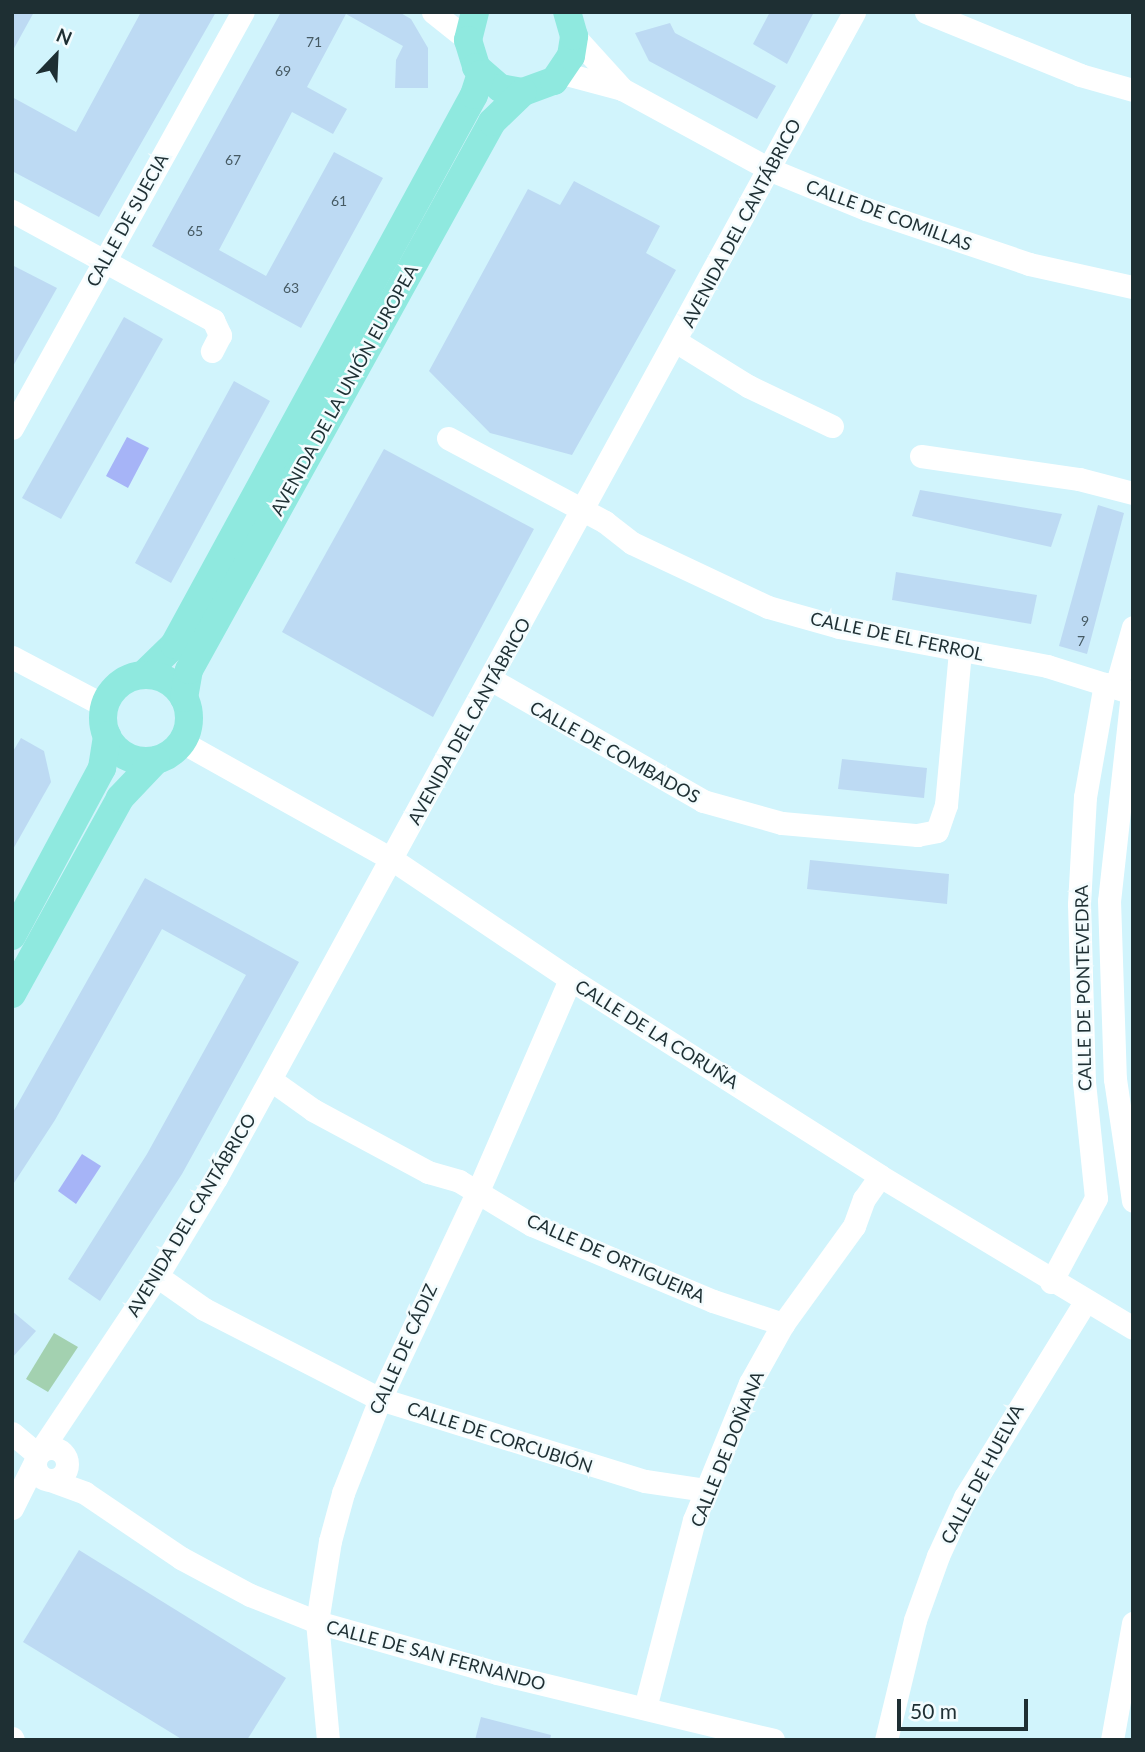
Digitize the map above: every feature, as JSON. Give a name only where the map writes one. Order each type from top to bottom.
[{"type":"main road","points":[[475,12],[468,40],[481,74],[500,88],[523,92],[544,87],[562,74],[572,56],[569,18]]},
{"type":"main road","name":"AVENIDA DE LA UNIÓN EUROPEA","points":[[143,675],[174,645],[474,96],[481,74]]},
{"type":"main road","name":"AVENIDA DE LA UNIÓN EUROPEA","points":[[184,698],[189,670],[492,122],[523,92]]},
{"type":"main road","points":[[12,936],[102,768],[107,735],[105,706],[119,685],[143,675],[174,685],[184,698],[188,720],[182,742],[156,760],[120,798],[12,994]]},
{"type":"main road","points":[[107,735],[127,756],[156,760]]},
{"type":"street","name":"CALLE DE SUECIA","points":[[12,428],[243,12]]},
{"type":"street","points":[[433,12],[468,40]]},
{"type":"street","name":"AVENIDA DEL CANTÁBRICO","points":[[49,1464],[63,1417],[157,1276],[271,1080],[771,170],[854,12]]},
{"type":"street","points":[[926,12],[1080,75],[1133,90]]},
{"type":"street","name":"CALLE DE COMILLAS","points":[[569,18],[622,89]]},
{"type":"street","name":"CALLE DE COMILLAS","points":[[562,74],[622,89],[771,170],[960,242],[1029,264],[1133,287]]},
{"type":"street","points":[[12,211],[213,320],[220,335],[212,351]]},
{"type":"street","points":[[677,342],[748,386],[832,426]]},
{"type":"street","name":"CALLE DE EL FERROL","points":[[448,438],[584,511],[632,543],[768,607],[839,627],[960,650],[1115,687]]},
{"type":"street","points":[[921,456],[1079,479],[1133,493]]},
{"type":"street","name":"CALLE DE PONTEVEDRA","points":[[1051,1282],[1096,1198],[1084,1082],[1079,904],[1085,797],[1133,627]]},
{"type":"street","name":"CALLE DE COMBADOS","points":[[492,680],[703,802],[782,823],[917,835],[937,831],[946,805],[960,650]]},
{"type":"street","points":[[12,657],[105,706]]},
{"type":"street","name":"CALLE DE PONTEVEDRA","points":[[1115,687],[1109,900],[1115,1079],[1133,1201]]},
{"type":"street","name":"CALLE DE LA CORUÑA","points":[[182,742],[393,860],[570,979],[1085,1303],[1130,1318]]},
{"type":"street","name":"CALLE DE CÁDIZ","points":[[328,1740],[317,1622],[330,1541],[380,1399],[478,1191],[570,979]]},
{"type":"street","name":"CALLE DE ORTIGUEIRA","points":[[271,1080],[313,1110],[428,1172],[478,1191],[532,1225],[713,1301],[783,1324]]},
{"type":"street","name":"CALLE DE DOÑANA","points":[[645,1708],[706,1490],[750,1383],[783,1324],[854,1226],[864,1199],[880,1175]]},
{"type":"street","name":"CALLE DE CORCUBIÓN","points":[[157,1276],[204,1309],[380,1399],[608,1471],[706,1490]]},
{"type":"street","name":"CALLE DE HUELVA","points":[[886,1740],[915,1620],[938,1556],[965,1497],[1085,1303]]},
{"type":"street","name":"CALLE DE SAN FERNANDO","points":[[12,1433],[85,1493],[181,1558],[250,1595],[317,1622],[497,1674],[773,1740]]},
{"type":"street","points":[[15,1504],[49,1464]]},
{"type":"street","points":[[1112,1740],[1133,1623]]},
{"type":"green space","points":[[54,1333],[78,1347],[48,1392],[26,1379]]},
{"type":"water","points":[[127,437],[149,448],[128,488],[106,476]]},
{"type":"water","points":[[82,1154],[101,1166],[76,1204],[58,1191]]},
{"type":"building","points":[[12,12],[34,12],[12,52]]},
{"type":"building","points":[[141,12],[216,12],[99,217],[12,171],[12,97],[76,132]]},
{"type":"building","points":[[281,12],[399,12],[411,19],[428,48],[428,88],[395,88],[396,60],[403,46],[346,14],[307,87],[347,109],[333,134],[292,112],[219,250],[266,276],[334,152],[383,178],[301,328],[152,246]]},
{"type":"building","points":[[770,12],[814,12],[787,64],[753,44]]},
{"type":"building","points":[[670,23],[675,33],[776,86],[757,119],[649,61],[635,33]]},
{"type":"building","points":[[574,181],[660,226],[646,253],[676,270],[572,455],[490,433],[429,371],[528,189],[560,205]]},
{"type":"building","points":[[12,265],[57,288],[12,368]]},
{"type":"building","points":[[124,317],[163,339],[61,519],[22,498]]},
{"type":"building","points":[[234,381],[270,401],[171,583],[135,563]]},
{"type":"building","points":[[384,449],[534,529],[433,717],[282,632]]},
{"type":"building","points":[[920,490],[1062,514],[1051,547],[912,516]]},
{"type":"building","points":[[1098,505],[1124,513],[1087,654],[1059,646]]},
{"type":"building","points":[[896,572],[1037,595],[1031,624],[892,600]]},
{"type":"building","points":[[21,738],[44,751],[51,782],[12,851],[12,753]]},
{"type":"building","points":[[842,759],[927,768],[924,798],[838,789]]},
{"type":"building","points":[[810,860],[949,874],[947,904],[807,889]]},
{"type":"building","points":[[145,878],[299,962],[182,1174],[100,1301],[68,1279],[147,1154],[246,975],[162,929],[55,1120],[12,1186],[12,1114]]},
{"type":"building","points":[[12,1311],[36,1331],[12,1358]]},
{"type":"building","points":[[79,1550],[286,1678],[247,1740],[183,1740],[23,1642]]},
{"type":"building","points":[[481,1717],[551,1735],[550,1740],[475,1740]]}]
